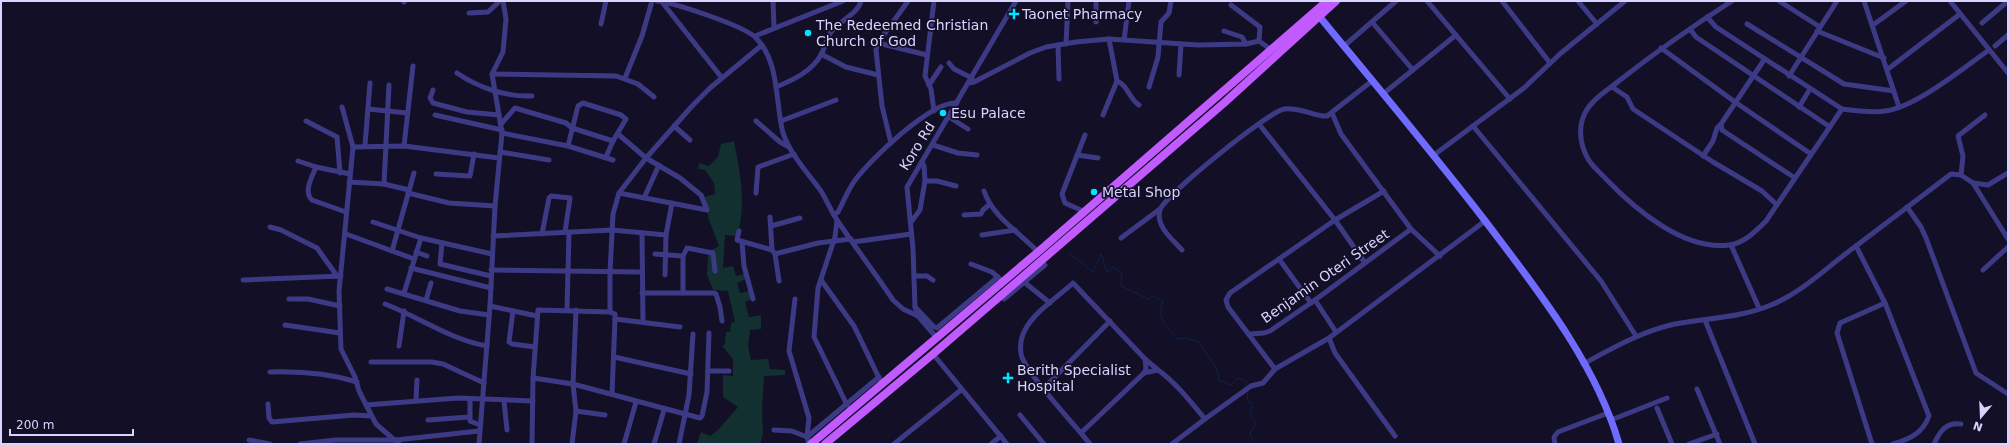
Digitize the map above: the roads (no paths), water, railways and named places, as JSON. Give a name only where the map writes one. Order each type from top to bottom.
[{"type":"main road","points":[[809,442],[881,380],[937,338],[948,324],[1000,279],[1038,252],[1083,211],[1327,1]]},
{"type":"main road","points":[[826,444],[1000,297],[1224,103],[1336,1]]},
{"type":"street","points":[[469,13],[488,12],[501,1],[506,18],[503,52],[492,74],[502,129],[495,206],[487,346],[478,444]]},
{"type":"street","points":[[601,24],[606,1]]},
{"type":"street","points":[[625,78],[642,36],[652,1]]},
{"type":"street","points":[[660,1],[671,2],[745,30],[755,36],[762,45],[770,62],[776,87],[781,121],[794,154],[821,192],[837,220],[893,300],[903,309],[918,316]]},
{"type":"street","points":[[660,1],[722,78]]},
{"type":"street","points":[[773,1],[774,28]]},
{"type":"street","points":[[755,36],[843,1]]},
{"type":"street","points":[[776,87],[800,76],[821,54],[831,32],[858,8],[861,1]]},
{"type":"street","points":[[891,143],[882,106],[876,52],[878,43],[908,1]]},
{"type":"street","points":[[934,1],[925,78],[929,85],[934,111]]},
{"type":"street","name":"Koro Rd","points":[[937,338],[918,316],[915,307],[911,222],[906,189],[1016,1]]},
{"type":"street","points":[[1066,44],[1068,1]]},
{"type":"street","points":[[1096,1],[1096,22]]},
{"type":"street","points":[[1124,40],[1129,1]]},
{"type":"street","points":[[1149,87],[1158,57],[1161,22],[1169,13],[1171,1]]},
{"type":"street","points":[[1344,46],[1396,1]]},
{"type":"street","points":[[1427,1],[1510,99]]},
{"type":"street","points":[[1502,1],[1550,64]]},
{"type":"street","points":[[1578,1],[1597,24]]},
{"type":"street","points":[[1434,155],[1538,77],[1560,53],[1625,1]]},
{"type":"street","points":[[1732,1],[1661,48],[1594,101],[1585,114],[1582,122],[1581,141],[1590,164],[1623,197],[1663,226],[1697,241],[1723,246],[1731,245],[1745,239],[1761,227],[1842,108]]},
{"type":"street","points":[[1779,1],[1819,29],[1884,58]]},
{"type":"street","points":[[1789,76],[1837,1]]},
{"type":"street","points":[[1864,1],[1888,69],[1899,107]]},
{"type":"street","points":[[1873,25],[1906,1]]},
{"type":"street","points":[[1950,1],[2008,73]]},
{"type":"street","points":[[1982,23],[2008,1]]},
{"type":"street","points":[[1231,5],[1260,27],[1259,41]]},
{"type":"street","points":[[1888,69],[1960,14]]},
{"type":"street","points":[[1319,16],[1434,155],[1537,289],[1561,324],[1583,364],[1608,413],[1619,444]]},
{"type":"street","points":[[1707,17],[1716,27],[1764,60],[1842,108],[1876,112],[1899,107],[1922,95],[1989,50]]},
{"type":"street","points":[[1372,22],[1413,70]]},
{"type":"street","points":[[1748,24],[1848,86],[1894,91]]},
{"type":"street","points":[[1690,28],[1696,37],[1830,127]]},
{"type":"street","points":[[1224,31],[1242,36],[1246,44]]},
{"type":"street","points":[[1995,46],[2008,35]]},
{"type":"street","points":[[1383,94],[1456,36]]},
{"type":"street","points":[[949,63],[957,71],[974,82],[1030,53],[1058,45],[1109,39],[1181,44],[1246,44],[1259,41],[1264,43],[1270,49]]},
{"type":"street","points":[[1103,115],[1117,81],[1109,39]]},
{"type":"street","points":[[878,43],[927,55]]},
{"type":"street","points":[[1179,75],[1181,44]]},
{"type":"street","points":[[610,312],[613,211],[619,192],[646,158],[693,105],[722,78],[762,45]]},
{"type":"street","points":[[1058,45],[1059,79]]},
{"type":"street","points":[[1661,48],[1735,102],[1811,154]]},
{"type":"street","points":[[821,54],[846,67],[878,75]]},
{"type":"street","points":[[1703,156],[1713,141],[1717,128],[1764,60]]},
{"type":"street","points":[[404,146],[413,66]]},
{"type":"street","points":[[929,85],[941,67]]},
{"type":"street","points":[[458,73],[478,86],[516,96],[532,96]]},
{"type":"street","points":[[492,74],[616,76],[638,84],[654,97]]},
{"type":"street","points":[[1120,238],[1160,209],[1171,195],[1268,116],[1284,109],[1323,116],[1332,113],[1372,80]]},
{"type":"street","points":[[1117,81],[1123,84],[1130,96],[1139,105]]},
{"type":"street","points":[[365,145],[370,83]]},
{"type":"street","points":[[384,184],[389,85]]},
{"type":"street","points":[[1612,87],[1627,97],[1633,109],[1703,156],[1762,191],[1777,205]]},
{"type":"street","points":[[1799,107],[1810,89]]},
{"type":"street","points":[[433,90],[430,98],[433,103],[467,112],[499,115]]},
{"type":"street","points":[[781,121],[836,100]]},
{"type":"street","points":[[568,146],[578,106],[583,103],[621,115],[626,119],[612,142],[606,158]]},
{"type":"street","points":[[834,215],[838,212],[856,179],[891,143],[946,103],[957,103]]},
{"type":"street","points":[[342,107],[353,147],[346,212],[346,234],[339,276],[342,354],[357,382],[359,391],[372,416],[380,428],[398,442]]},
{"type":"street","points":[[502,129],[515,108],[566,123],[572,128],[612,142]]},
{"type":"street","points":[[368,109],[407,113]]},
{"type":"street","points":[[1332,113],[1341,134],[1411,229],[1440,256]]},
{"type":"street","points":[[435,115],[502,129],[568,146],[613,160]]},
{"type":"street","points":[[1962,175],[1963,156],[1958,136],[1985,115]]},
{"type":"street","points":[[949,117],[968,129]]},
{"type":"street","points":[[306,121],[337,137],[340,173]]},
{"type":"street","points":[[756,121],[780,142],[790,147]]},
{"type":"street","points":[[1259,124],[1335,220],[1365,263]]},
{"type":"street","points":[[1721,124],[1722,130],[1795,178]]},
{"type":"street","points":[[674,126],[690,140]]},
{"type":"street","points":[[1474,126],[1601,281],[1636,336]]},
{"type":"street","points":[[618,134],[646,158],[680,178],[701,194],[707,210],[619,192]]},
{"type":"street","points":[[1083,211],[1065,204],[1062,194],[1085,135]]},
{"type":"street","points":[[353,147],[365,145],[404,146],[499,158]]},
{"type":"street","points":[[933,145],[958,153],[977,154]]},
{"type":"street","points":[[500,152],[549,160]]},
{"type":"street","points":[[436,174],[470,176],[474,154]]},
{"type":"street","points":[[756,193],[758,167],[794,154]]},
{"type":"street","points":[[1077,155],[1098,158]]},
{"type":"street","points":[[298,161],[340,173],[350,174]]},
{"type":"street","points":[[911,222],[920,210],[925,181],[924,166],[922,162]]},
{"type":"street","points":[[644,198],[659,165]]},
{"type":"street","points":[[316,167],[308,196],[312,200],[346,212]]},
{"type":"street","points":[[1973,183],[1988,185],[2008,172]]},
{"type":"street","points":[[392,251],[414,173]]},
{"type":"street","points":[[1583,364],[1636,336],[1674,325],[1737,316],[1771,305],[1807,284],[1832,263],[1950,174],[1962,175],[1973,183],[2008,239]]},
{"type":"street","points":[[925,181],[937,180],[956,186]]},
{"type":"street","points":[[349,182],[384,184],[449,203],[495,206]]},
{"type":"street","points":[[984,191],[990,204],[1006,223],[1038,252]]},
{"type":"street","points":[[1275,369],[1250,334],[1228,307],[1226,300],[1230,293],[1335,220],[1384,191]]},
{"type":"street","points":[[542,234],[549,198],[551,196],[570,198],[567,232],[567,309]]},
{"type":"street","points":[[665,275],[666,236],[672,203]]},
{"type":"street","points":[[964,215],[981,214],[990,204]]},
{"type":"street","points":[[1907,207],[1923,233],[1976,374],[2008,394]]},
{"type":"street","points":[[1160,209],[1161,224],[1182,250]]},
{"type":"street","points":[[770,218],[779,281]]},
{"type":"street","points":[[771,226],[800,218]]},
{"type":"street","points":[[837,220],[834,240],[822,280],[818,288],[815,340],[847,404]]},
{"type":"street","points":[[1172,444],[1251,386],[1263,383],[1275,369],[1316,347],[1329,338],[1485,221]]},
{"type":"street","points":[[373,222],[421,238],[492,254]]},
{"type":"street","points":[[270,227],[312,244],[317,248],[339,276]]},
{"type":"street","name":"Benjamin Oteri Street","points":[[1250,334],[1264,334],[1270,331],[1313,302],[1411,229]]},
{"type":"street","points":[[493,236],[612,230],[666,236]]},
{"type":"street","points":[[982,235],[1015,230]]},
{"type":"street","points":[[739,231],[737,239],[742,242],[774,252],[834,240],[852,240],[911,234]]},
{"type":"street","points":[[642,233],[641,272],[643,321]]},
{"type":"street","points":[[346,234],[414,259]]},
{"type":"street","points":[[404,293],[421,238]]},
{"type":"street","points":[[742,242],[744,266],[753,299]]},
{"type":"street","points":[[442,243],[440,264],[491,276]]},
{"type":"street","points":[[1731,245],[1759,308]]},
{"type":"street","points":[[1856,246],[1885,303],[1929,416],[1924,427],[1916,435],[1893,444]]},
{"type":"street","points":[[1983,270],[2008,247]]},
{"type":"street","points":[[683,293],[684,256],[687,248],[713,253],[714,270]]},
{"type":"street","points":[[416,252],[427,256]]},
{"type":"street","points":[[655,254],[684,256]]},
{"type":"street","points":[[1279,258],[1336,332]]},
{"type":"street","points":[[971,264],[992,272],[1000,279]]},
{"type":"street","points":[[1000,297],[1004,299],[1045,265]]},
{"type":"street","points":[[411,268],[491,288]]},
{"type":"street","points":[[492,270],[641,272]]},
{"type":"street","points":[[243,280],[339,276]]},
{"type":"street","points":[[914,276],[927,276],[933,280]]},
{"type":"street","points":[[809,442],[847,404],[881,380],[854,326],[834,300],[822,280]]},
{"type":"street","points":[[1024,282],[1050,304]]},
{"type":"street","points":[[426,300],[431,283]]},
{"type":"street","points":[[1090,444],[1024,362],[1021,347],[1022,338],[1029,322],[1073,283],[1145,359],[1183,392],[1205,419]]},
{"type":"street","points":[[387,289],[460,311],[489,316]]},
{"type":"street","points":[[642,293],[715,294],[720,307],[722,321]]},
{"type":"street","points":[[289,299],[308,299],[340,306]]},
{"type":"street","points":[[795,299],[789,351],[809,418],[809,442]]},
{"type":"street","points":[[1872,444],[1837,333],[1840,323],[1885,303]]},
{"type":"street","points":[[385,304],[404,311],[464,341],[487,346]]},
{"type":"street","points":[[490,306],[537,316]]},
{"type":"street","points":[[915,307],[935,328],[948,324]]},
{"type":"street","points":[[532,444],[533,378],[537,316],[540,309],[567,309],[610,312],[615,314],[612,394]]},
{"type":"street","points":[[572,444],[576,410],[573,384],[576,310]]},
{"type":"street","points":[[399,346],[404,311]]},
{"type":"street","points":[[513,311],[509,342],[512,344],[535,347]]},
{"type":"street","points":[[615,319],[643,321],[680,327]]},
{"type":"street","points":[[1704,320],[1755,444]]},
{"type":"street","points":[[1044,388],[1110,321]]},
{"type":"street","points":[[285,325],[340,333]]},
{"type":"street","points":[[533,378],[573,384],[664,410],[700,418],[702,416],[707,392],[709,332]]},
{"type":"street","points":[[679,444],[691,374],[693,334]]},
{"type":"street","points":[[1329,338],[1335,353],[1395,436]]},
{"type":"street","points":[[933,354],[961,390],[1007,444]]},
{"type":"street","points":[[614,357],[691,374]]},
{"type":"street","points":[[1081,433],[1144,373],[1146,369],[1145,359]]},
{"type":"street","points":[[371,362],[432,362],[443,364],[484,383]]},
{"type":"street","points":[[1144,373],[1158,370]]},
{"type":"street","points":[[270,372],[295,371],[329,374],[357,382]]},
{"type":"street","points":[[708,371],[729,371]]},
{"type":"street","points":[[416,400],[417,380]]},
{"type":"street","points":[[894,444],[961,390]]},
{"type":"street","points":[[1697,390],[1720,444]]},
{"type":"street","points":[[1611,420],[1656,405],[1667,398]]},
{"type":"street","points":[[366,405],[416,400],[470,399],[533,402]]},
{"type":"street","points":[[470,399],[470,421],[480,425]]},
{"type":"street","points":[[504,401],[507,430]]},
{"type":"street","points":[[624,444],[636,402]]},
{"type":"street","points":[[268,404],[269,418],[272,422],[354,415],[372,416]]},
{"type":"street","points":[[1656,405],[1672,444]]},
{"type":"street","points":[[576,410],[605,416]]},
{"type":"street","points":[[654,444],[664,410]]},
{"type":"street","points":[[1555,444],[1554,437],[1558,432],[1608,413]]},
{"type":"street","points":[[1020,415],[1044,444]]},
{"type":"street","points":[[428,420],[469,418]]},
{"type":"street","points":[[1934,444],[1944,426],[1950,424],[1961,424]]},
{"type":"street","points":[[774,430],[792,431],[809,442]]},
{"type":"street","points":[[300,444],[336,440],[398,442],[479,431]]},
{"type":"street","points":[[1689,444],[1717,434]]},
{"type":"street","points":[[991,444],[1000,436]]},
{"type":"street","points":[[249,440],[270,444]]},
{"type":"waterway","points":[[1068,252],[1093,272],[1101,254],[1107,272],[1113,267],[1122,273],[1121,286],[1148,299],[1152,296],[1163,301],[1161,307],[1161,317],[1163,322],[1177,339],[1186,338],[1199,342],[1217,369],[1219,380],[1231,385],[1238,378],[1246,381],[1246,387]]},
{"type":"waterway","points":[[1247,392],[1248,402],[1253,403],[1250,414],[1256,423],[1250,433],[1254,444]]},
{"type":"place","name":"Taonet Pharmacy","points":[[1014,14]]},
{"type":"place","name":"The Redeemed Christian Church of God","points":[[808,33]]},
{"type":"place","name":"Esu Palace","points":[[943,113]]},
{"type":"place","name":"Metal Shop","points":[[1094,192]]},
{"type":"place","name":"Berith Specialist Hospital","points":[[1008,378]]}]
